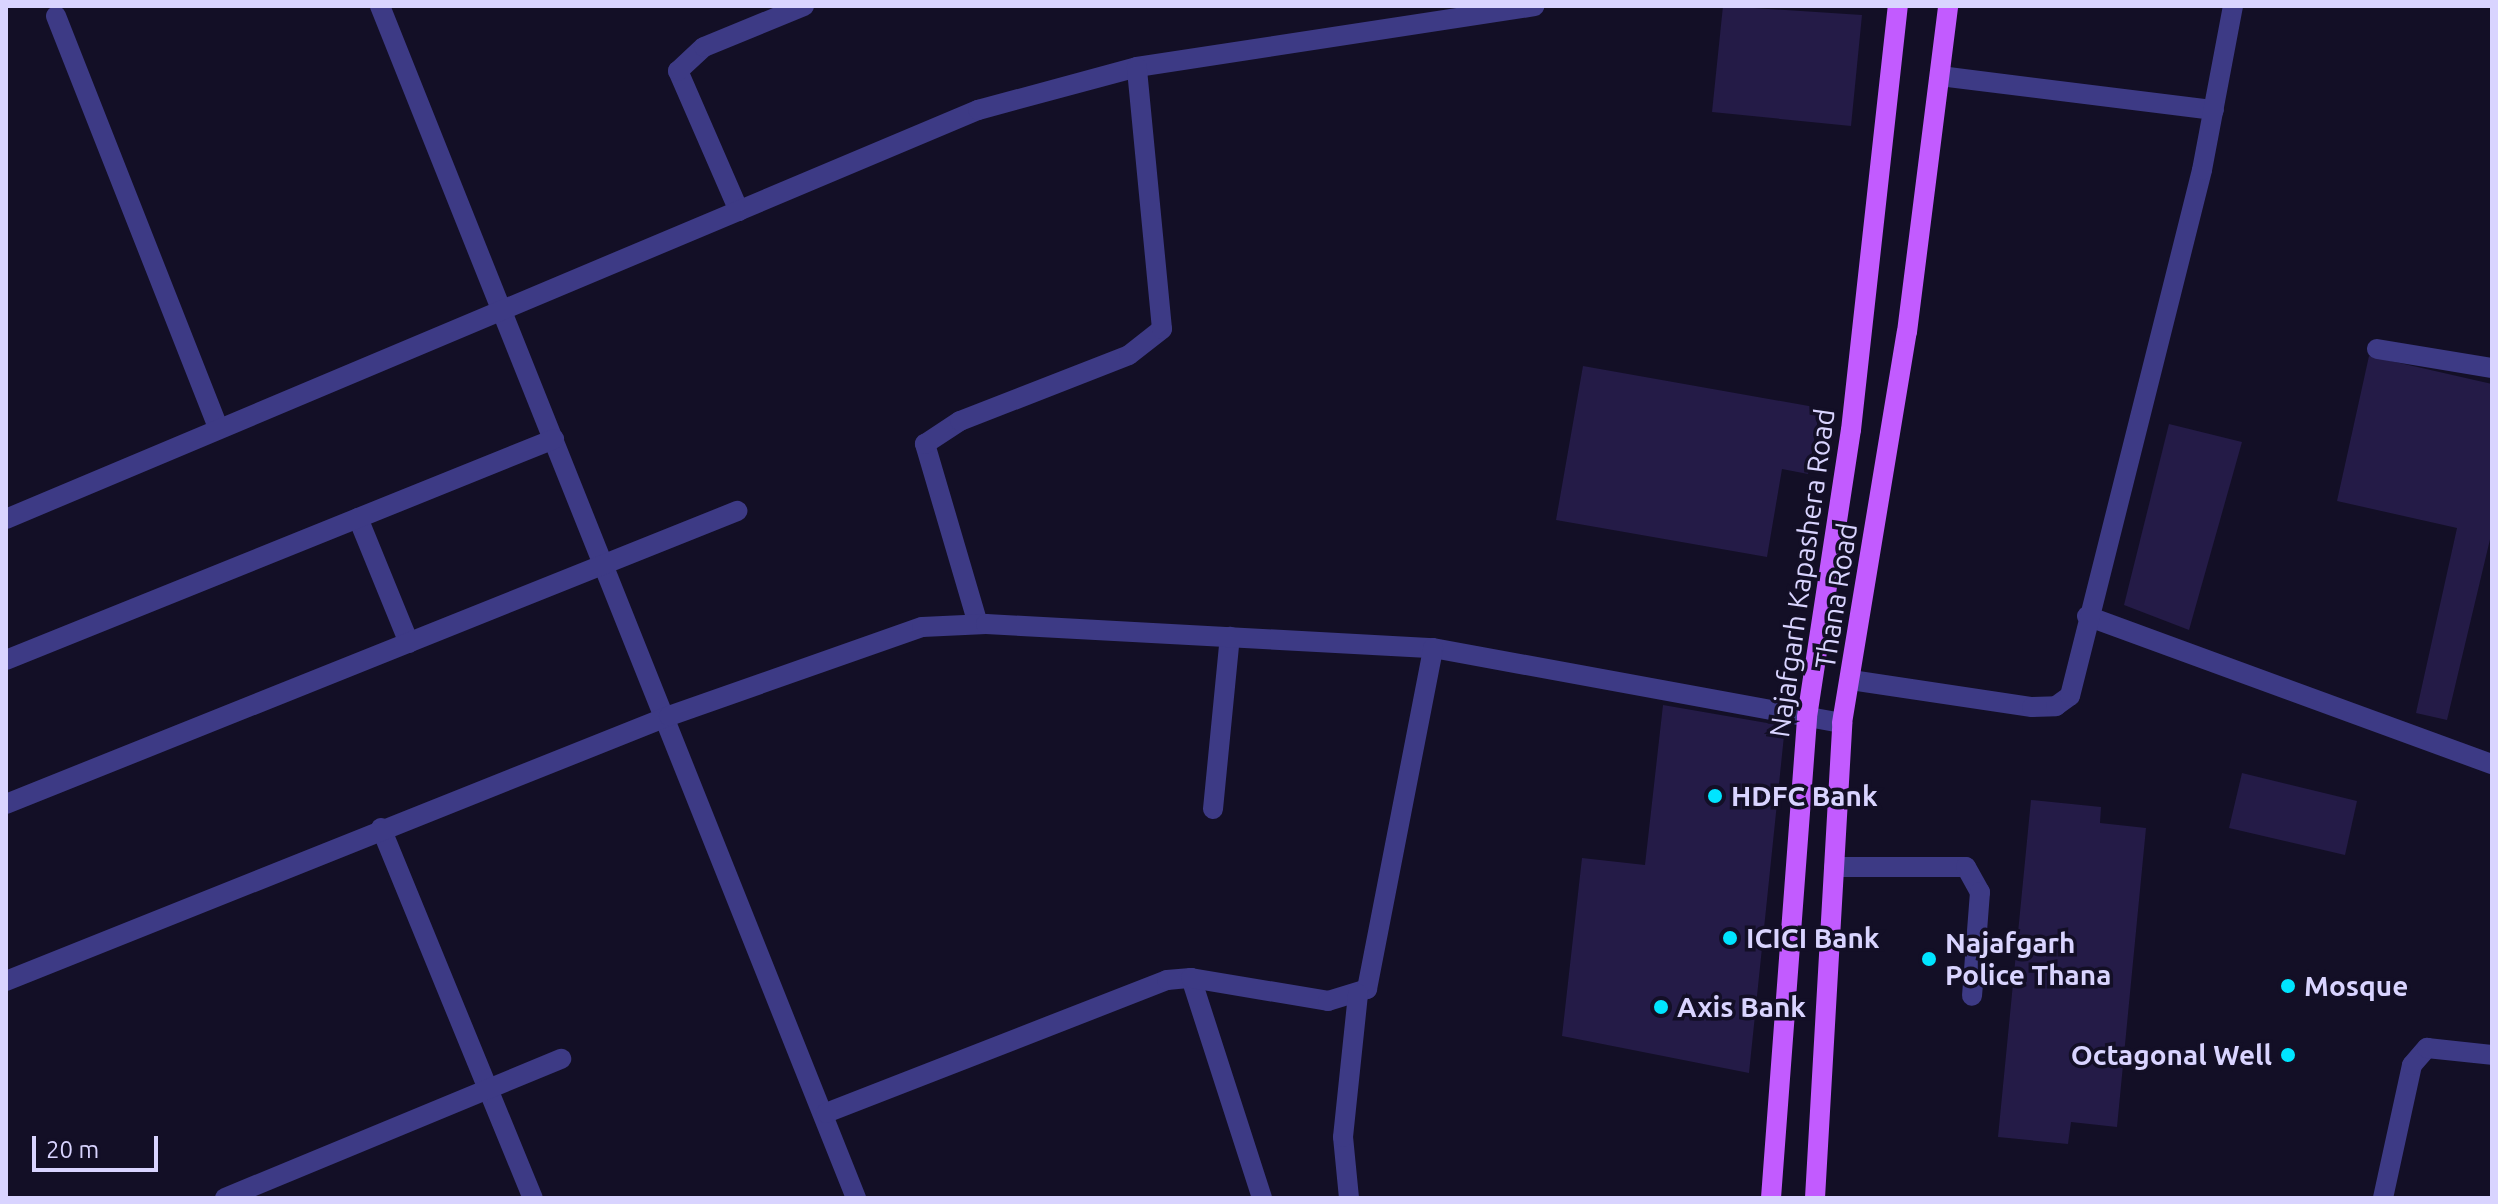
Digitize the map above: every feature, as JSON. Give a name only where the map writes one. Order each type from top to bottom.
[{"type":"main road","name":"Najafgarh Kapashera Road","points":[[1771,1198],[1807,717],[1851,430],[1898,6]]},
{"type":"main road","name":"Thana Road","points":[[1815,1198],[1842,723],[1851,680],[1948,6]]},
{"type":"street","points":[[380,6],[499,306],[669,716],[826,1113],[856,1198]]},
{"type":"street","points":[[739,211],[678,71],[704,47],[804,6]]},
{"type":"street","points":[[6,519],[499,306],[739,211],[978,110],[1137,67],[1534,6]]},
{"type":"street","points":[[1851,680],[2056,706],[2070,696],[2087,616],[2214,110],[2233,6]]},
{"type":"street","points":[[56,16],[218,427]]},
{"type":"street","points":[[978,624],[925,444],[960,421],[1129,355],[1162,329],[1137,67]]},
{"type":"street","points":[[1940,76],[2214,110]]},
{"type":"street","points":[[2377,349],[2492,368]]},
{"type":"street","points":[[6,660],[554,439]]},
{"type":"street","points":[[6,804],[737,511]]},
{"type":"street","points":[[358,518],[409,643]]},
{"type":"street","points":[[2087,616],[2492,764]]},
{"type":"street","points":[[6,981],[381,828],[669,716],[882,638],[922,627],[978,624],[1433,648],[1842,723]]},
{"type":"street","points":[[1213,809],[1230,637]]},
{"type":"street","points":[[1349,1198],[1343,1137],[1358,994],[1378,958],[1433,648]]},
{"type":"street","points":[[381,828],[491,1088],[533,1198]]},
{"type":"street","points":[[1834,867],[1966,867],[1980,892],[1972,996]]},
{"type":"street","points":[[826,1113],[1145,987],[1191,978],[1328,1001],[1358,994]]},
{"type":"street","points":[[1191,978],[1262,1198]]},
{"type":"street","points":[[2383,1198],[2412,1065],[2427,1048],[2492,1055]]},
{"type":"street","points":[[225,1198],[561,1059]]},
{"type":"building","points":[[1723,6],[1862,15],[1851,126],[1712,112]]},
{"type":"building","points":[[2369,356],[2492,384],[2492,531],[2447,720],[2416,713],[2457,528],[2337,501]]},
{"type":"building","points":[[1583,366],[1820,408],[1808,474],[1782,469],[1767,557],[1556,520]]},
{"type":"building","points":[[2169,424],[2242,442],[2189,630],[2124,605]]},
{"type":"building","points":[[1663,705],[1785,726],[1749,1073],[1562,1036],[1582,858],[1645,865]]},
{"type":"building","points":[[2242,773],[2357,801],[2345,855],[2229,828]]},
{"type":"building","points":[[2031,800],[2101,807],[2100,823],[2146,828],[2117,1127],[2071,1122],[2068,1144],[1998,1137]]},
{"type":"place","name":"HDFC Bank","points":[[1715,796]]},
{"type":"place","name":"ICICI Bank","points":[[1730,938]]},
{"type":"place","name":"Najafgarh Police Thana","points":[[1929,959]]},
{"type":"place","name":"Mosque","points":[[2288,986]]},
{"type":"place","name":"Axis Bank","points":[[1661,1007]]},
{"type":"place","name":"Octagonal Well","points":[[2288,1055]]}]
